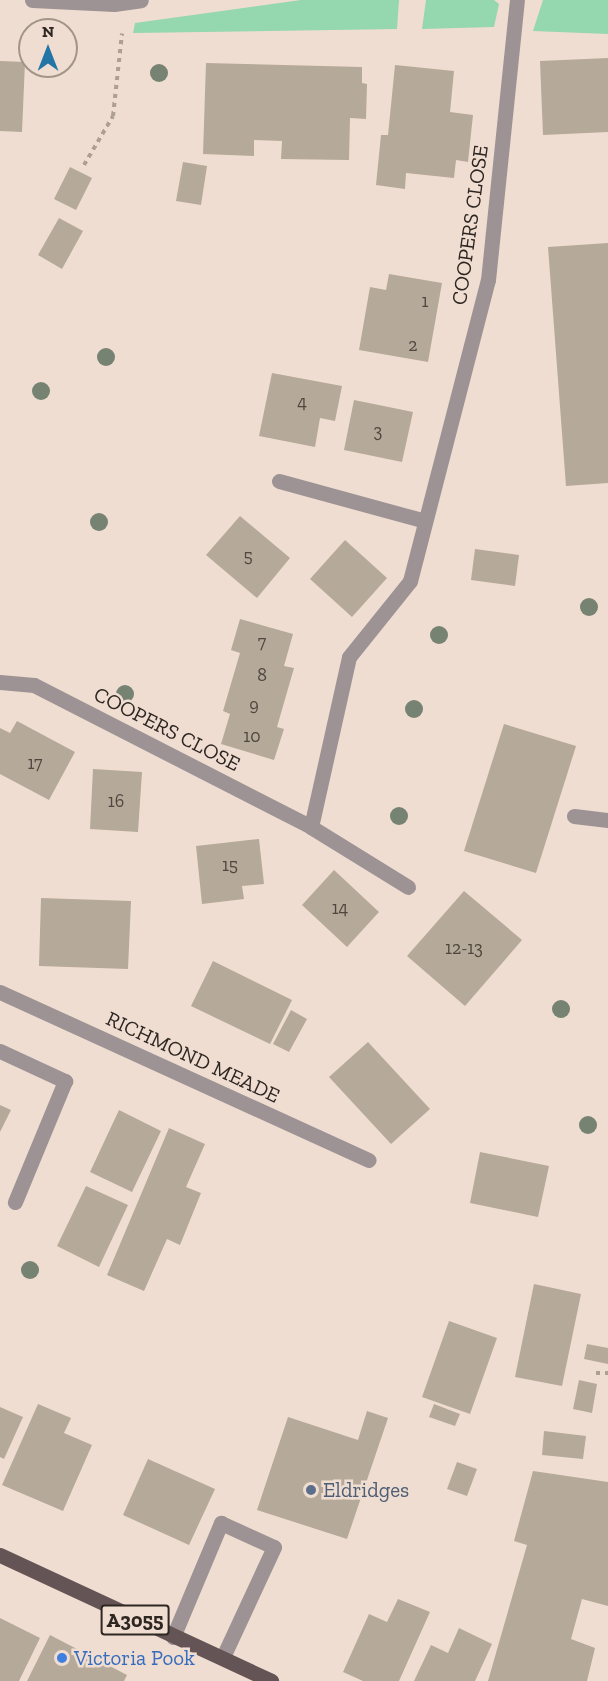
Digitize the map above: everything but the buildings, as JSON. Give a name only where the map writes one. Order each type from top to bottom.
[{"type":"main road","name":"A3055","points":[[0,1555],[271,1681]]},
{"type":"street","points":[[32,0],[125,3],[141,0]]},
{"type":"street","name":"COOPERS CLOSE","points":[[311,827],[349,657],[410,581],[488,280],[517,0]]},
{"type":"street","points":[[279,481],[425,521]]},
{"type":"street","name":"COOPERS CLOSE","points":[[0,682],[34,685],[311,827],[408,887]]},
{"type":"street","points":[[574,816],[608,820]]},
{"type":"street","name":"RICHMOND MEADE","points":[[0,992],[368,1160]]},
{"type":"street","points":[[0,1051],[65,1081],[15,1202]]},
{"type":"street","points":[[173,1637],[221,1523],[274,1547],[223,1657]]},
{"type":"path","points":[[84,165],[113,116],[125,3]]},
{"type":"path","points":[[596,1373],[608,1373]]},
{"type":"green space","points":[[301,0],[399,0],[397,29],[133,33],[135,23]]},
{"type":"green space","points":[[426,0],[494,0],[499,4],[494,27],[422,29]]},
{"type":"green space","points":[[543,0],[608,0],[608,34],[533,31]]},
{"type":"place","name":"Eldridges","points":[[311,1490]]},
{"type":"place","name":"Victoria Pook","points":[[62,1658]]}]
